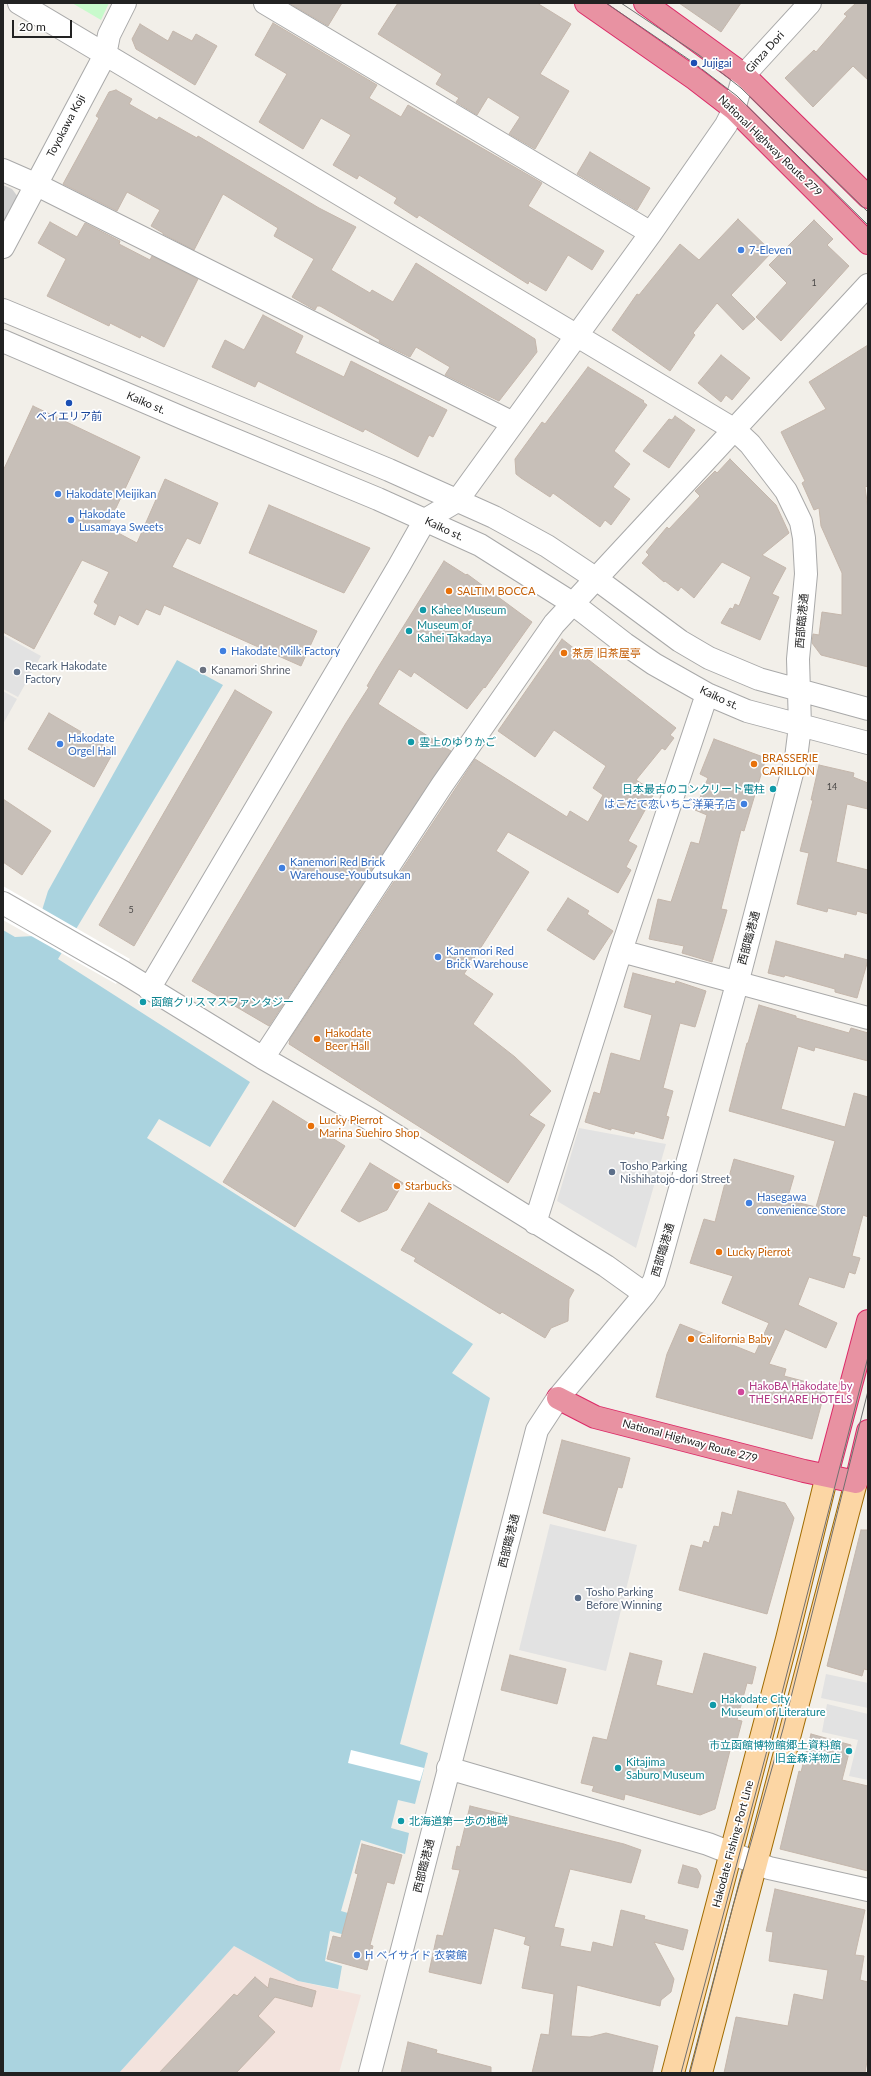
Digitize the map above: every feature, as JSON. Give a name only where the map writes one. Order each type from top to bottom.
[{"type":"highway","name":"National Highway Route 279","points":[[586,3],[683,70],[734,109],[868,243]]},
{"type":"highway","points":[[645,3],[744,75],[868,197]]},
{"type":"highway","points":[[827,1475],[868,1321]]},
{"type":"highway","name":"National Highway Route 279","points":[[558,1398],[595,1417],[862,1484]]},
{"type":"highway","points":[[862,1484],[868,1431]]},
{"type":"main road","name":"Hakodate Fishing-Port Line","points":[[673,2073],[787,1639],[827,1475]]},
{"type":"main road","points":[[701,2073],[763,1866],[862,1484]]},
{"type":"street","name":"西部臨港通","points":[[19,3],[735,430],[776,476],[795,506],[801,522],[806,552],[806,574],[798,659],[800,726],[796,758],[737,984],[654,1281],[645,1294],[558,1398],[537,1430],[370,2073]]},
{"type":"street","name":"Toyokawa Koji","points":[[3,247],[35,184],[105,55],[109,35],[124,3]]},
{"type":"street","points":[[265,3],[651,233]]},
{"type":"street","name":"Ginza Dori","points":[[457,501],[651,233],[726,125],[734,109],[744,75],[810,3]]},
{"type":"street","points":[[3,170],[35,184],[513,423]]},
{"type":"street","points":[[263,1058],[442,784],[554,624],[868,285]]},
{"type":"street","points":[[3,310],[382,467],[494,517],[547,546],[595,578],[680,641],[709,658],[760,679],[868,709]]},
{"type":"street","name":"Kaiko st.","points":[[3,341],[425,520],[480,545],[572,603],[625,644],[654,664],[706,694],[747,711],[868,743]]},
{"type":"street","points":[[149,989],[425,520],[457,501]]},
{"type":"street","points":[[535,1222],[621,951],[706,694]]},
{"type":"street","points":[[3,903],[123,972],[263,1058],[370,1120],[606,1266],[645,1294]]},
{"type":"street","points":[[621,951],[737,984],[868,1018]]},
{"type":"street","points":[[448,1768],[708,1844],[763,1866],[868,1890]]},
{"type":"shaded area","points":[[3,185],[12,189],[18,197],[3,226]]},
{"type":"shaded area","name":"Recark Hakodate Factory","points":[[3,635],[41,656],[18,697],[3,689]]},
{"type":"shaded area","name":"Recark Hakodate Factory","points":[[3,691],[17,699],[3,724]]},
{"type":"shaded area","name":"Tosho Parking Nishihatojo-dori Street","points":[[579,1128],[666,1144],[636,1248],[557,1201]]},
{"type":"shaded area","name":"Tosho Parking Before Winning","points":[[550,1524],[637,1545],[606,1671],[519,1650]]},
{"type":"shaded area","points":[[826,1674],[868,1683],[868,1708],[821,1698]]},
{"type":"shaded area","points":[[827,1704],[868,1714],[868,1780],[849,1776],[858,1740],[822,1732]]},
{"type":"shaded area","points":[[234,1946],[298,1981],[361,1995],[339,2073],[119,2073]]},
{"type":"green space","points":[[72,3],[109,3],[101,20]]},
{"type":"water","points":[[177,660],[223,685],[58,959],[250,1082],[210,1147],[159,1119],[147,1138],[473,1344],[452,1373],[490,1398],[400,1744],[428,1753],[415,1804],[398,1800],[391,1828],[409,1833],[405,1854],[361,1840],[341,1911],[358,1916],[353,1937],[330,1931],[325,1961],[342,1966],[338,1989],[298,1981],[234,1946],[119,2073],[3,2073],[3,930],[15,937],[34,936],[48,891]]},
{"type":"pier","points":[[3,886],[130,959],[116,984],[3,920]]},
{"type":"pier","points":[[351,1750],[424,1768],[420,1781],[348,1763]]},
{"type":"building","points":[[289,3],[342,3],[328,26]]},
{"type":"building","points":[[398,3],[537,3],[571,24],[540,74],[569,91],[535,149],[509,134],[520,117],[488,97],[477,115],[456,102],[459,98],[436,84],[442,74],[378,34]]},
{"type":"building","points":[[679,3],[741,3],[721,32]]},
{"type":"building","points":[[856,3],[868,3],[868,80],[853,66],[813,107],[785,78],[814,50],[816,52],[847,16],[844,14]]},
{"type":"building","points":[[273,23],[377,85],[369,98],[401,117],[408,105],[542,183],[528,206],[604,251],[592,270],[568,255],[546,291],[529,281],[528,284],[419,215],[417,218],[394,203],[397,198],[359,175],[357,179],[333,165],[351,135],[321,118],[303,149],[259,122],[287,74],[255,55]]},
{"type":"building","points":[[140,24],[168,41],[173,31],[192,41],[196,34],[217,46],[195,85],[136,49],[132,39]]},
{"type":"building","points":[[116,90],[132,99],[129,104],[157,120],[159,117],[197,138],[198,136],[319,208],[356,227],[331,270],[370,293],[372,290],[393,302],[416,263],[535,339],[537,352],[499,401],[445,375],[450,367],[416,347],[410,357],[379,342],[380,340],[320,306],[317,306],[315,310],[292,297],[314,259],[274,236],[278,228],[223,194],[194,250],[151,226],[160,210],[127,192],[117,211],[63,184],[99,118],[96,116],[109,92]]},
{"type":"building","points":[[590,152],[650,188],[637,210],[577,174]]},
{"type":"building","points":[[738,219],[772,252],[731,295],[755,319],[743,330],[717,303],[693,333],[695,335],[670,371],[612,330],[637,294],[639,295],[680,244],[699,260]]},
{"type":"building","points":[[814,220],[833,239],[827,245],[849,266],[781,341],[756,317],[787,283],[769,265]]},
{"type":"building","points":[[50,222],[77,237],[85,223],[120,241],[119,244],[150,260],[152,256],[198,279],[164,347],[141,335],[140,338],[110,323],[109,326],[47,296],[66,259],[38,243]]},
{"type":"building","points":[[263,315],[303,336],[295,353],[344,377],[351,361],[447,410],[433,437],[429,435],[418,457],[365,429],[363,432],[258,381],[255,387],[212,367],[225,340],[244,350]]},
{"type":"building","points":[[868,345],[868,486],[865,487],[868,509],[868,667],[821,655],[812,643],[813,634],[819,635],[822,612],[842,615],[842,573],[821,526],[819,508],[814,510],[802,483],[805,481],[781,432],[826,409],[809,382]]},
{"type":"building","points":[[721,355],[750,378],[732,400],[726,395],[721,402],[698,383]]},
{"type":"building","points":[[588,367],[644,401],[643,402],[647,405],[614,451],[630,464],[613,487],[630,499],[611,525],[605,520],[600,527],[553,493],[550,497],[516,474],[515,459],[542,422],[545,424]]},
{"type":"building","points":[[33,406],[140,457],[107,527],[137,543],[165,479],[218,503],[200,544],[187,538],[172,567],[317,631],[301,666],[164,605],[160,615],[146,609],[138,625],[119,615],[115,625],[94,614],[98,605],[94,602],[109,572],[82,560],[34,649],[3,632],[3,471]]},
{"type":"building","points":[[675,416],[695,430],[669,468],[643,451],[669,419],[672,420]]},
{"type":"building","points":[[730,459],[776,505],[789,533],[762,555],[786,568],[772,594],[779,597],[760,640],[721,623],[730,608],[733,609],[735,604],[739,606],[751,577],[722,562],[694,598],[681,587],[678,591],[665,581],[664,582],[642,563],[649,555],[646,552],[667,527],[669,529],[700,496],[695,491],[715,471],[717,473]]},
{"type":"building","points":[[269,505],[370,548],[344,593],[249,553]]},
{"type":"building","points":[[444,561],[466,575],[467,574],[532,622],[485,688],[484,687],[467,709],[414,672],[411,677],[399,669],[378,704],[451,751],[269,1026],[192,981],[369,687],[367,686],[377,669]]},
{"type":"building","points":[[562,639],[676,728],[670,735],[674,738],[665,750],[662,748],[636,780],[655,792],[628,841],[637,846],[626,867],[631,870],[618,893],[508,832],[496,851],[529,872],[464,974],[493,994],[473,1024],[515,1057],[551,1091],[529,1115],[545,1125],[508,1183],[289,1044],[290,1039],[475,759],[567,817],[570,811],[588,822],[603,795],[593,788],[606,766],[554,730],[535,757],[498,731]]},
{"type":"building","points":[[235,690],[272,712],[134,946],[99,925]]},
{"type":"building","points":[[49,713],[114,751],[94,787],[28,749]]},
{"type":"building","points":[[714,739],[766,758],[744,831],[741,830],[721,909],[727,910],[712,962],[682,953],[684,946],[649,939],[658,899],[671,902],[691,842],[699,844],[707,815],[695,810],[708,778],[700,774]]},
{"type":"building","points":[[819,765],[854,773],[853,777],[868,783],[868,809],[847,804],[836,862],[868,870],[868,914],[857,911],[856,915],[828,908],[827,912],[797,904],[809,853],[800,851],[813,800],[811,800]]},
{"type":"building","points":[[3,799],[51,831],[22,875],[3,862]]},
{"type":"building","points":[[568,898],[589,911],[587,914],[613,931],[594,960],[547,930]]},
{"type":"building","points":[[776,941],[844,959],[845,954],[868,960],[857,998],[835,992],[835,989],[785,975],[784,977],[768,973]]},
{"type":"building","points":[[633,973],[675,984],[676,981],[706,991],[695,1027],[680,1023],[663,1088],[673,1091],[666,1116],[669,1117],[663,1139],[635,1131],[634,1134],[611,1128],[611,1130],[585,1122],[594,1092],[600,1094],[611,1053],[640,1061],[652,1015],[624,1007]]},
{"type":"building","points":[[759,1005],[796,1016],[796,1018],[849,1033],[851,1028],[868,1033],[868,1061],[815,1047],[814,1051],[798,1046],[781,1109],[845,1127],[854,1093],[868,1097],[868,1217],[863,1215],[852,1256],[860,1258],[855,1274],[849,1272],[844,1288],[809,1277],[798,1305],[837,1323],[826,1348],[785,1329],[769,1364],[786,1369],[784,1376],[826,1387],[812,1439],[656,1397],[667,1354],[680,1324],[755,1354],[769,1323],[722,1303],[733,1276],[690,1263],[704,1219],[715,1222],[725,1183],[727,1184],[734,1159],[794,1176],[787,1200],[816,1207],[835,1141],[729,1111]]},
{"type":"building","points":[[273,1101],[345,1146],[295,1227],[223,1182]]},
{"type":"building","points":[[370,1163],[403,1183],[387,1210],[359,1222],[341,1211]]},
{"type":"building","points":[[429,1203],[574,1290],[569,1299],[568,1321],[551,1328],[545,1338],[502,1312],[500,1314],[414,1261],[416,1258],[401,1250]]},
{"type":"building","points":[[562,1440],[630,1458],[622,1488],[618,1487],[605,1531],[543,1513]]},
{"type":"building","points":[[738,1491],[785,1503],[794,1518],[767,1614],[679,1590],[691,1545],[702,1548],[704,1541],[709,1543],[714,1526],[719,1527],[722,1512],[732,1515]]},
{"type":"building","points":[[861,1530],[868,1530],[868,1670],[864,1669],[862,1676],[827,1666]]},
{"type":"building","points":[[630,1653],[662,1661],[656,1685],[693,1694],[704,1653],[756,1667],[752,1684],[747,1683],[737,1720],[742,1721],[737,1740],[733,1739],[715,1809],[700,1815],[625,1794],[624,1800],[592,1791],[594,1786],[581,1783],[593,1737],[607,1740]]},
{"type":"building","points":[[510,1655],[566,1669],[557,1704],[501,1690]]},
{"type":"building","points":[[811,1734],[851,1745],[842,1780],[868,1786],[868,1871],[780,1849],[799,1771],[801,1772]]},
{"type":"building","points":[[470,1806],[624,1844],[641,1850],[631,1883],[570,1869],[554,1927],[564,1929],[560,1946],[591,1952],[593,1942],[613,1947],[621,1910],[645,1916],[644,1919],[688,1930],[683,1950],[654,1942],[674,1979],[671,1992],[661,2000],[660,2006],[577,1985],[571,2036],[590,2037],[606,2033],[658,2046],[652,2073],[532,2073],[541,2034],[549,2035],[554,1994],[522,1988],[530,1946],[524,1944],[526,1937],[494,1928],[481,1984],[429,1972],[437,1935],[443,1936],[460,1870],[452,1869],[457,1846],[460,1847]]},
{"type":"building","points":[[362,1844],[402,1855],[394,1884],[387,1882],[370,1945],[373,1946],[367,1970],[327,1959],[333,1936],[341,1938],[358,1874],[355,1873]]},
{"type":"building","points":[[683,1865],[697,1869],[701,1876],[698,1888],[678,1883]]},
{"type":"building","points":[[775,1889],[865,1910],[855,1955],[864,1956],[860,1980],[868,1982],[868,2055],[865,2073],[724,2073],[736,2017],[788,2026],[794,1994],[823,2000],[828,1970],[769,1961],[773,1932],[766,1931]]},
{"type":"building","points":[[255,1977],[268,1988],[270,1978],[316,1991],[312,2007],[275,1997],[258,2016],[275,2032],[236,2073],[159,2073],[234,1994],[237,1996]]},
{"type":"building","points":[[408,2042],[437,2050],[436,2053],[491,2067],[491,2073],[401,2073]]},
{"type":"tram line","points":[[606,3],[694,63],[737,96],[868,225]]},
{"type":"tram line","points":[[621,3],[699,55],[741,88],[868,212]]},
{"type":"tram line","points":[[681,2073],[773,1728],[868,1357]]},
{"type":"tram line","points":[[690,2073],[733,1906],[783,1729],[868,1391]]},
{"type":"place","name":"Jujigai","points":[[694,63]]},
{"type":"place","name":"7-Eleven","points":[[741,250]]},
{"type":"place","name":"ベイエリア前","points":[[69,403]]},
{"type":"place","name":"Hakodate Meijikan","points":[[58,494]]},
{"type":"place","name":"Hakodate Lusamaya Sweets","points":[[71,520]]},
{"type":"place","name":"SALTIM BOCCA","points":[[449,591]]},
{"type":"place","name":"Kahee Museum","points":[[423,610]]},
{"type":"place","name":"Museum of Kahei Takadaya","points":[[409,631]]},
{"type":"place","name":"Hakodate Milk Factory","points":[[223,651]]},
{"type":"place","name":"茶房 旧茶屋亭","points":[[564,653]]},
{"type":"place","name":"Kanamori Shrine","points":[[203,670]]},
{"type":"place","name":"Recark Hakodate Factory","points":[[17,672]]},
{"type":"place","name":"雲上のゆりかご","points":[[411,742]]},
{"type":"place","name":"Hakodate Orgel Hall","points":[[60,744]]},
{"type":"place","name":"BRASSERIE CARILLON","points":[[754,764]]},
{"type":"place","name":"日本最古のコンクリート電柱","points":[[773,789]]},
{"type":"place","name":"はこだて恋いちご洋菓子店","points":[[744,804]]},
{"type":"place","name":"Kanemori Red Brick Warehouse-Youbutsukan","points":[[282,868]]},
{"type":"place","name":"Kanemori Red Brick Warehouse","points":[[438,957]]},
{"type":"place","name":"函館クリスマスファンタジー","points":[[143,1002]]},
{"type":"place","name":"Hakodate Beer Hall","points":[[317,1039]]},
{"type":"place","name":"Lucky Pierrot Marina Suehiro Shop","points":[[311,1126]]},
{"type":"place","name":"Tosho Parking Nishihatojo-dori Street","points":[[612,1172]]},
{"type":"place","name":"Starbucks","points":[[397,1186]]},
{"type":"place","name":"Hasegawa convenience Store","points":[[749,1203]]},
{"type":"place","name":"Lucky Pierrot","points":[[719,1252]]},
{"type":"place","name":"California Baby","points":[[691,1339]]},
{"type":"place","name":"HakoBA Hakodate by THE SHARE HOTELS","points":[[741,1392]]},
{"type":"place","name":"Tosho Parking Before Winning","points":[[578,1598]]},
{"type":"place","name":"Hakodate City Museum of Literature","points":[[713,1705]]},
{"type":"place","name":"市立函館博物館郷土資料館 旧金森洋物店","points":[[849,1751]]},
{"type":"place","name":"Kitajima Saburo Museum","points":[[618,1768]]},
{"type":"place","name":"北海道第一歩の地碑","points":[[401,1821]]},
{"type":"place","name":"H ベイサイド 衣裳館","points":[[357,1955]]}]
